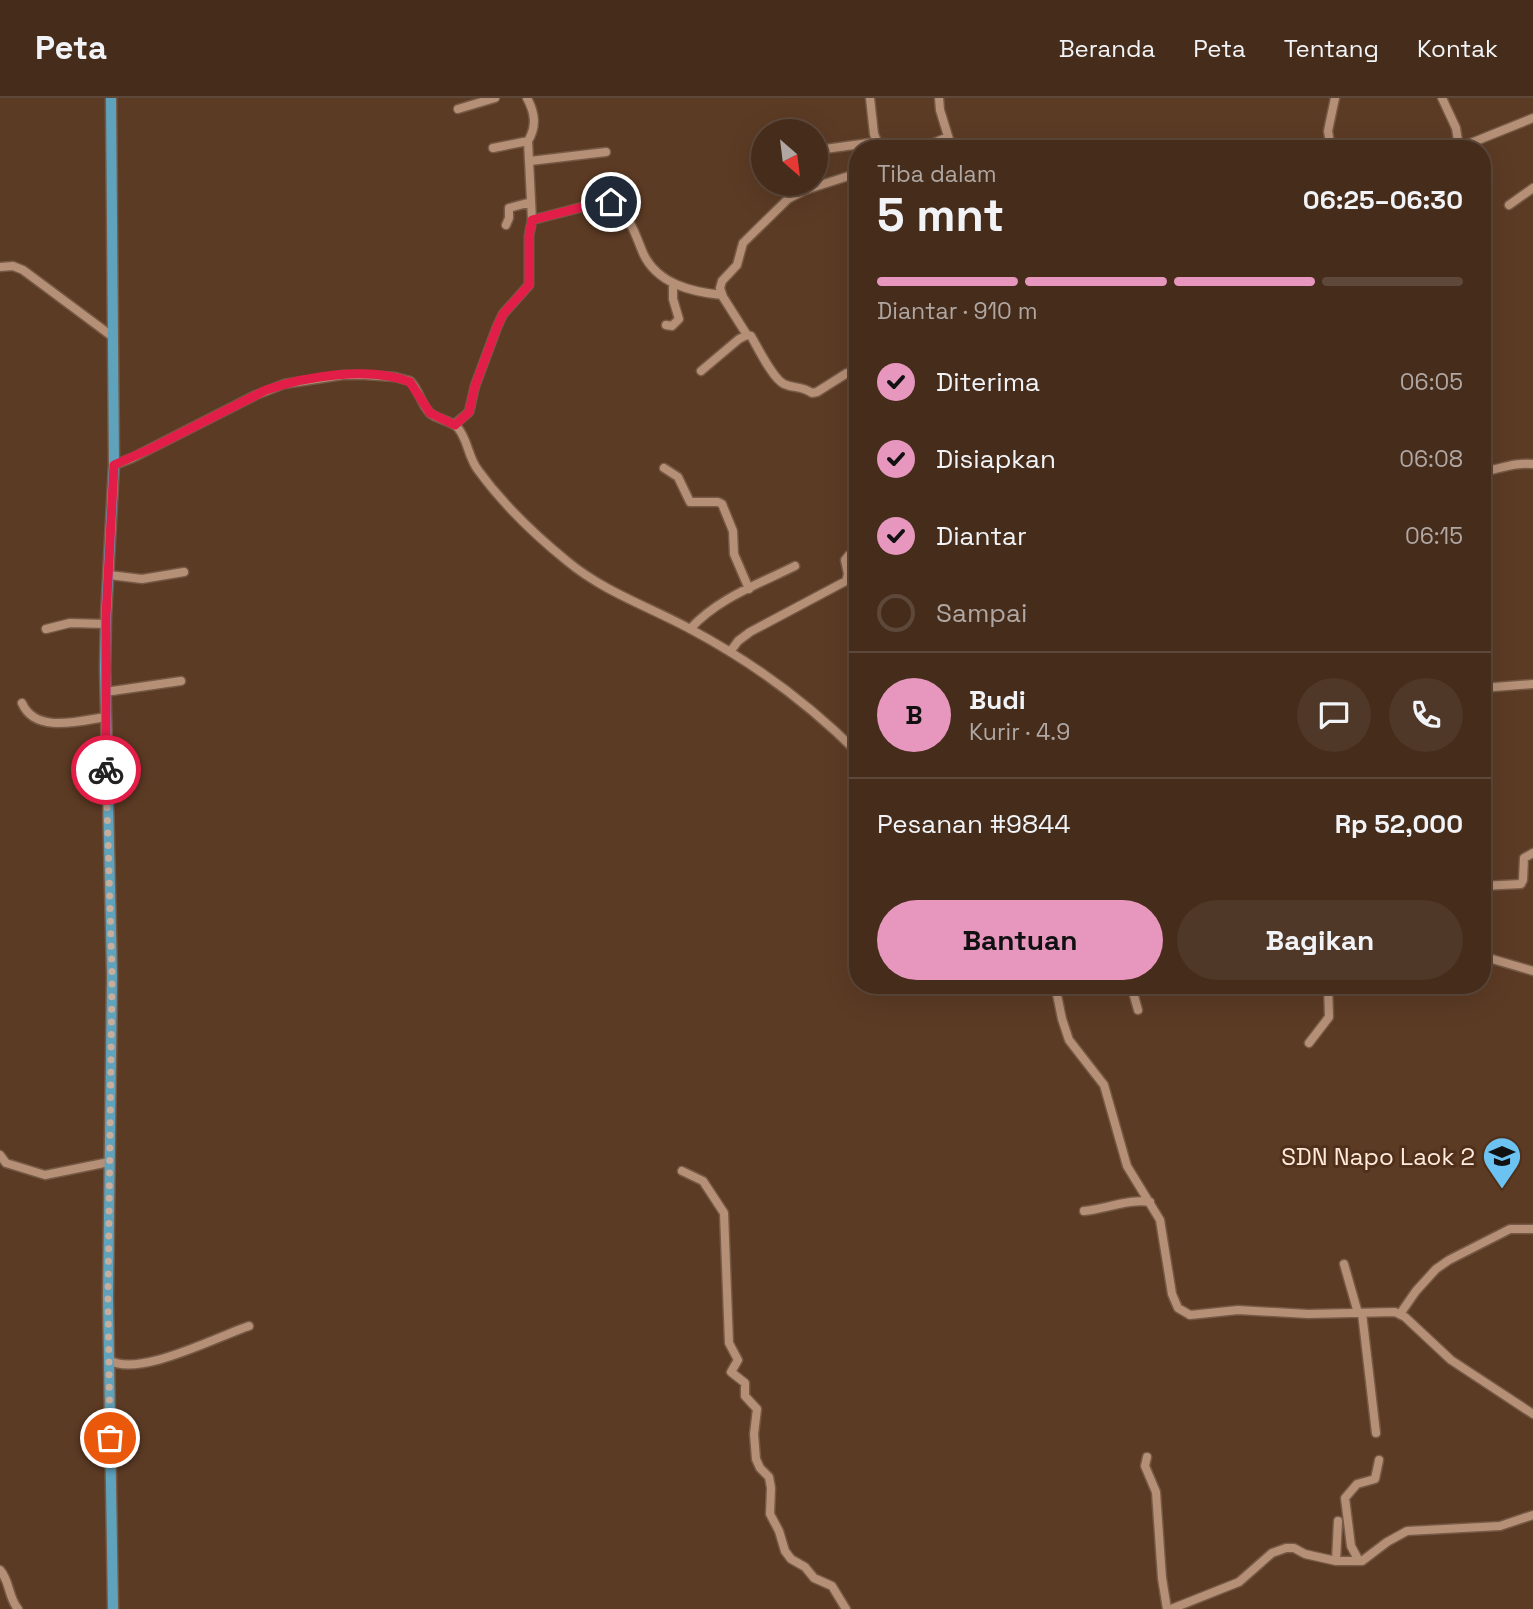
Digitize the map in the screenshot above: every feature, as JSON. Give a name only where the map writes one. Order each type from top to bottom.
[{"type":"main road","points":[[111,98],[114,465],[105,717],[112,975],[109,1360],[113,1609]]},
{"type":"street","points":[[458,109],[495,98]]},
{"type":"street","points":[[455,425],[469,412],[475,386],[500,321],[529,285],[529,236],[532,220],[528,141],[535,119],[527,98]]},
{"type":"street","points":[[870,98],[877,140]]},
{"type":"street","points":[[939,98],[949,140]]},
{"type":"street","points":[[1330,140],[1328,131],[1335,98]]},
{"type":"street","points":[[1442,98],[1456,128],[1457,140]]},
{"type":"street","points":[[1477,140],[1533,118]]},
{"type":"street","points":[[941,140],[948,137]]},
{"type":"street","points":[[493,148],[528,141]]},
{"type":"street","points":[[828,149],[849,147]]},
{"type":"street","points":[[530,161],[606,152]]},
{"type":"street","points":[[849,176],[805,190],[777,208],[743,243],[737,265],[721,285],[723,295],[747,335],[751,336],[777,378],[788,386],[801,386],[811,393],[817,392],[849,373]]},
{"type":"street","points":[[1508,205],[1533,188]]},
{"type":"street","points":[[506,225],[510,207],[531,202]]},
{"type":"street","points":[[532,220],[611,202],[629,219],[648,260],[673,284],[699,293],[723,295]]},
{"type":"street","points":[[0,267],[13,265],[23,270],[113,337]]},
{"type":"street","points":[[666,325],[676,324],[679,319],[673,299],[673,284]]},
{"type":"street","points":[[701,371],[747,335]]},
{"type":"street","points":[[114,465],[266,390],[284,384],[343,375],[387,376],[410,382],[430,413],[455,425],[478,470],[523,520],[568,562],[632,602],[690,629],[730,652],[813,713],[849,745]]},
{"type":"street","points":[[1491,471],[1517,463],[1533,464]]},
{"type":"street","points":[[664,468],[678,477],[690,502],[722,504],[733,531],[734,554],[749,589]]},
{"type":"street","points":[[730,652],[738,641],[750,632],[846,581],[848,574],[845,560],[849,555]]},
{"type":"street","points":[[690,629],[710,610],[795,566]]},
{"type":"street","points":[[109,575],[142,579],[184,572]]},
{"type":"street","points":[[46,629],[70,623],[107,624]]},
{"type":"street","points":[[105,692],[181,681]]},
{"type":"street","points":[[1491,687],[1533,684]]},
{"type":"street","points":[[22,703],[29,715],[45,721],[76,723],[105,717]]},
{"type":"street","points":[[1491,886],[1521,884],[1524,858],[1533,853]]},
{"type":"street","points":[[1491,959],[1533,971]]},
{"type":"street","points":[[1057,994],[1069,1040],[1104,1085],[1127,1166],[1150,1202],[1162,1228],[1172,1294],[1178,1308],[1190,1315],[1238,1310],[1308,1314],[1387,1311],[1400,1314],[1451,1360],[1533,1414]]},
{"type":"street","points":[[1134,994],[1138,1010]]},
{"type":"street","points":[[1309,1043],[1329,1017],[1328,994]]},
{"type":"street","points":[[0,1155],[6,1163],[45,1175],[109,1162]]},
{"type":"street","points":[[682,1171],[704,1181],[724,1213],[729,1343],[738,1360],[731,1373],[745,1382],[745,1396],[757,1409],[754,1434],[756,1459],[770,1481],[770,1514],[788,1555],[817,1580],[832,1586],[846,1609]]},
{"type":"street","points":[[1084,1210],[1105,1209],[1134,1201],[1150,1202]]},
{"type":"street","points":[[1400,1314],[1416,1290],[1436,1269],[1510,1229],[1533,1229]]},
{"type":"street","points":[[1345,1264],[1360,1313],[1376,1433]]},
{"type":"street","points":[[109,1360],[116,1365],[137,1366],[169,1357],[249,1326]]},
{"type":"street","points":[[1147,1457],[1145,1466],[1156,1492],[1162,1578],[1169,1609],[1239,1582],[1272,1553],[1281,1549],[1294,1548],[1305,1554],[1359,1561],[1367,1559],[1387,1542],[1407,1531],[1500,1527],[1533,1515]]},
{"type":"street","points":[[1359,1561],[1351,1546],[1345,1498],[1357,1484],[1375,1479],[1379,1460]]},
{"type":"street","points":[[1336,1560],[1338,1521]]},
{"type":"street","points":[[0,1570],[18,1609]]},
{"type":"street","points":[[0,1598],[10,1595]]},
{"type":"way so far","points":[[106,770],[112,975],[108,1298],[110,1438]]},
{"type":"place","name":"SDN Napo Laok 2","points":[[1502,1190]]},
{"type":"route","points":[[106,770],[106,616],[114,465],[186,432],[266,390],[284,384],[343,375],[387,376],[410,382],[430,413],[455,425],[469,412],[475,386],[503,314],[529,285],[529,236],[532,220],[611,202]]}]
